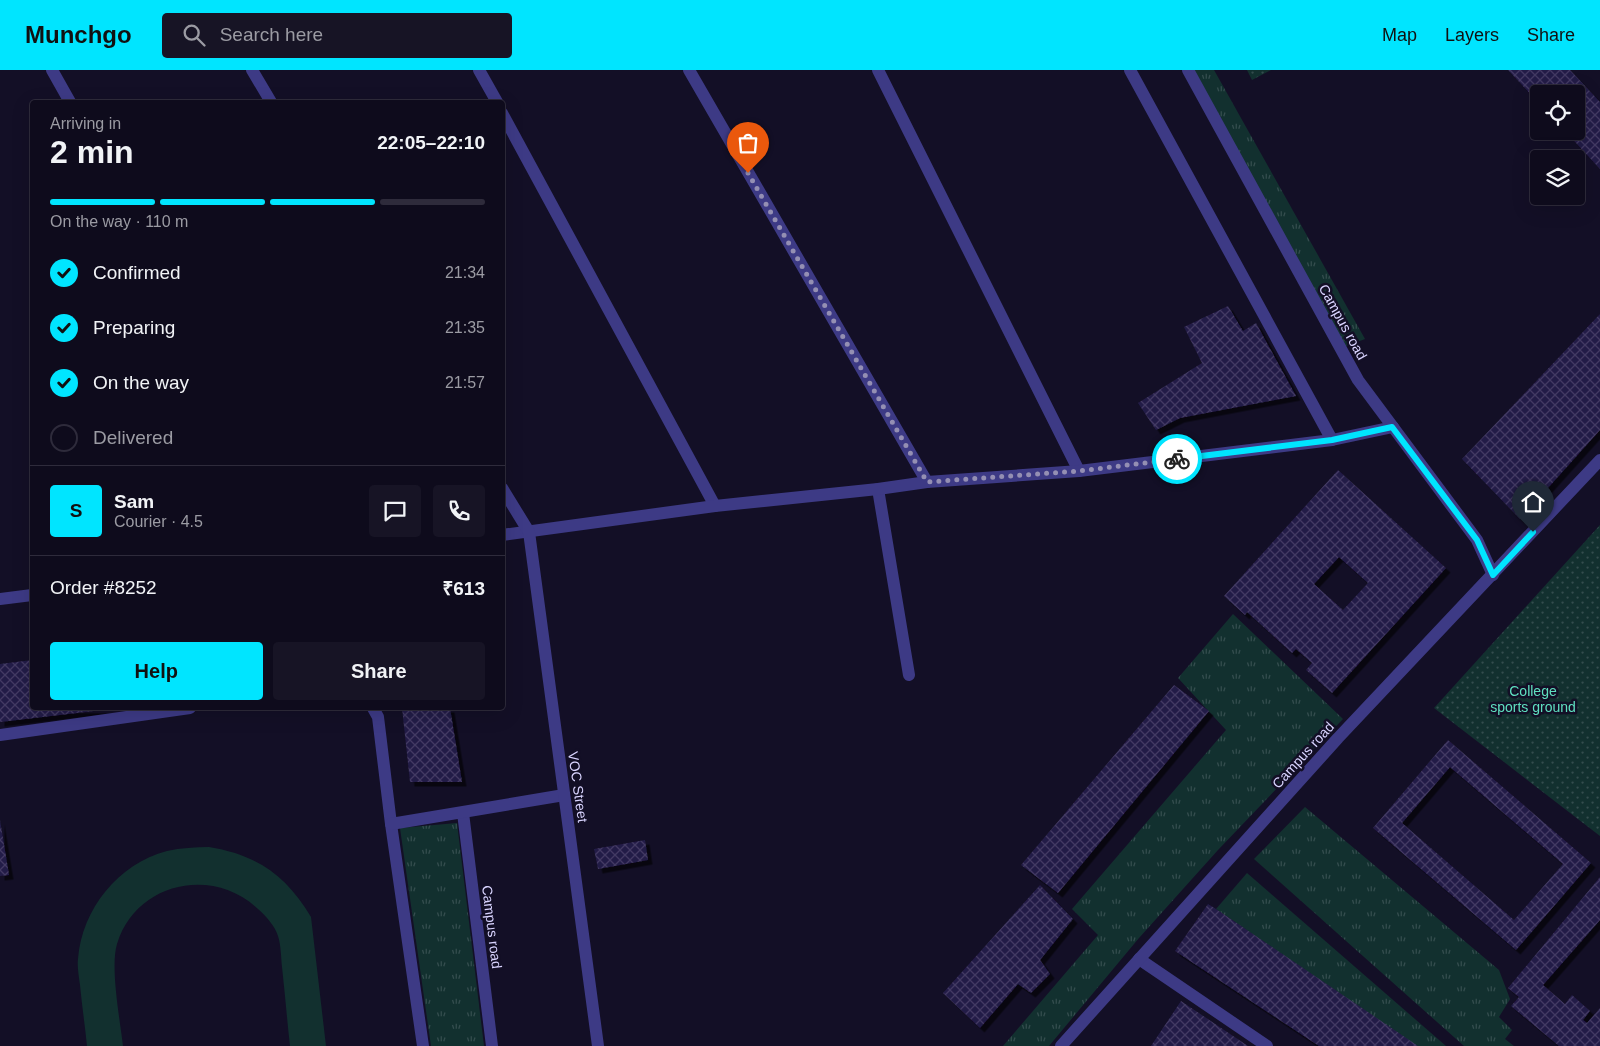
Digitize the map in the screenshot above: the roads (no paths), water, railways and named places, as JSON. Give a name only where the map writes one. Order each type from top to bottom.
[{"type":"street","points":[[52,70],[69,100]]},
{"type":"street","points":[[252,70],[270,100]]},
{"type":"street","points":[[479,70],[496,100]]},
{"type":"street","points":[[689,70],[927,482]]},
{"type":"street","points":[[878,70],[1079,471]]},
{"type":"street","points":[[1130,70],[1332,440]]},
{"type":"street","name":"Campus road","points":[[1188,70],[1358,380],[1477,540],[1493,575]]},
{"type":"street","points":[[505,119],[715,506]]},
{"type":"street","points":[[505,535],[715,506],[927,482],[1079,471],[1332,440],[1392,427]]},
{"type":"street","name":"Campus road","points":[[1061,1046],[1338,738],[1600,460]]},
{"type":"street","points":[[878,489],[908,675]]},
{"type":"street","points":[[505,493],[529,532]]},
{"type":"street","name":"VOC Street","points":[[529,532],[598,1046]]},
{"type":"street","points":[[0,599],[30,595]]},
{"type":"street","points":[[0,735],[176,710]]},
{"type":"street","points":[[374,710],[378,717],[422,1046]]},
{"type":"street","points":[[391,824],[564,795]]},
{"type":"street","name":"Campus road","points":[[463,813],[492,1046]]},
{"type":"street","points":[[1139,959],[1267,1046]]},
{"type":"park label","name":"College sports ground","points":[[1533,700]]}]
